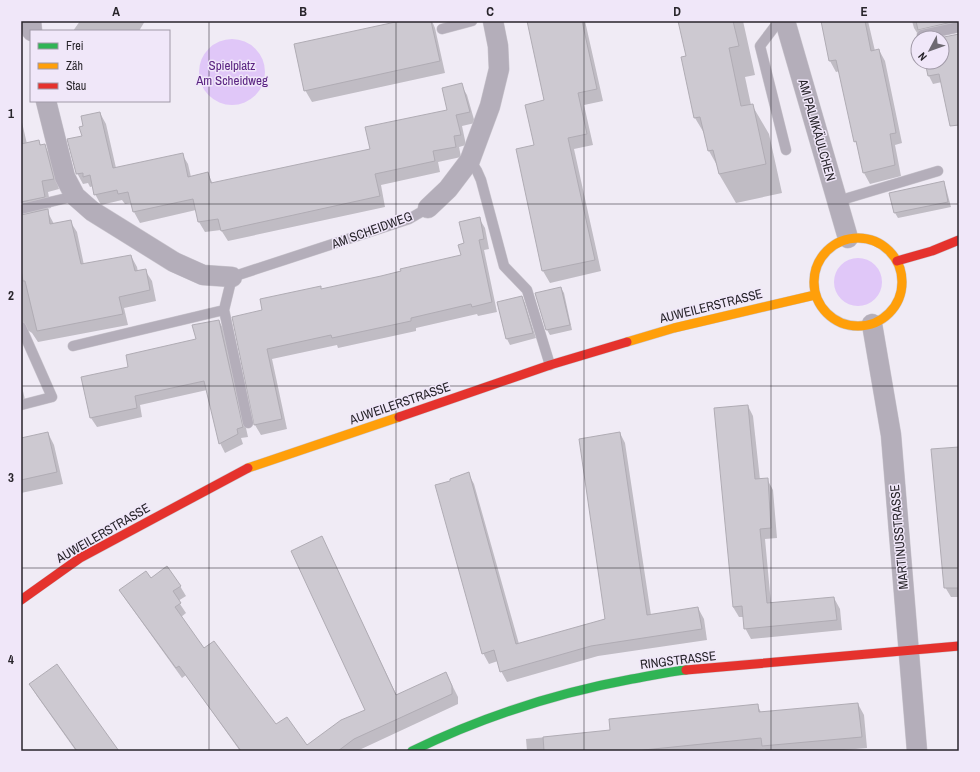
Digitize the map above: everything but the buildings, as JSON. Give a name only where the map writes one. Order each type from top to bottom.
[{"type":"street","name":"AM SCHEIDWEG","points":[[428,208],[448,190],[470,160],[490,106],[499,68],[498,46],[493,21]]},
{"type":"street","name":"AM PALMKÄULCHEN","points":[[785,21],[848,238]]},
{"type":"street","name":"AM SCHEIDWEG","points":[[46,102],[65,177],[75,196],[92,211],[174,262],[203,275],[232,277]]},
{"type":"street","points":[[848,238],[868,238],[885,246],[897,261],[902,279],[899,298],[889,314],[872,324],[849,325],[828,315],[815,295],[814,277],[820,259],[832,246],[848,238]]},
{"type":"street","points":[[897,261],[932,251],[959,240]]},
{"type":"street","name":"AUWEILERSTRASSE","points":[[21,600],[80,558],[243,470],[550,365],[674,328],[815,295]]},
{"type":"street","name":"MARTINUSSTRASSE","points":[[872,324],[891,435],[917,751]]},
{"type":"street","name":"RINGSTRASSE","points":[[412,751],[449,733],[486,719],[560,695],[601,684],[676,672],[959,646]]},
{"type":"lane","points":[[442,29],[472,21]]},
{"type":"lane","points":[[779,21],[760,46],[786,150]]},
{"type":"lane","points":[[945,30],[959,27]]},
{"type":"lane","points":[[470,160],[481,180],[504,266],[527,290],[550,365]]},
{"type":"lane","points":[[838,201],[938,171]]},
{"type":"lane","points":[[21,209],[75,196]]},
{"type":"lane","name":"AM SCHEIDWEG","points":[[232,277],[409,219],[428,208]]},
{"type":"lane","points":[[232,277],[224,310],[248,423]]},
{"type":"lane","points":[[73,346],[224,310]]},
{"type":"lane","points":[[21,327],[52,397],[21,405]]},
{"type":"green space","name":"Spielplatz Am Scheidweg","points":[[232,39],[244,42],[255,49],[262,60],[265,72],[262,84],[255,95],[244,102],[232,105],[220,102],[209,95],[202,84],[199,72],[202,60],[209,49],[220,42]]},
{"type":"green space","points":[[853,258],[863,258],[875,265],[882,277],[882,287],[875,299],[863,306],[853,306],[845,302],[838,295],[834,287],[834,277],[838,269],[845,262]]},
{"type":"traffic: fast","points":[[412,751],[465,727],[547,699],[575,691],[686,670]]},
{"type":"traffic: slow","points":[[858,238],[875,242],[889,251],[898,265],[902,282],[898,299],[889,313],[875,322],[858,326],[841,322],[827,313],[818,299],[814,282],[818,265],[827,251],[841,242],[858,238]]},
{"type":"traffic: slow","points":[[627,342],[674,328],[815,295]]},
{"type":"traffic: slow","points":[[248,468],[399,417]]},
{"type":"traffic: jam","points":[[897,261],[932,251],[959,240]]},
{"type":"traffic: jam","points":[[399,417],[550,365],[627,342]]},
{"type":"traffic: jam","points":[[21,600],[80,558],[248,468]]},
{"type":"traffic: jam","points":[[686,670],[959,646]]}]
